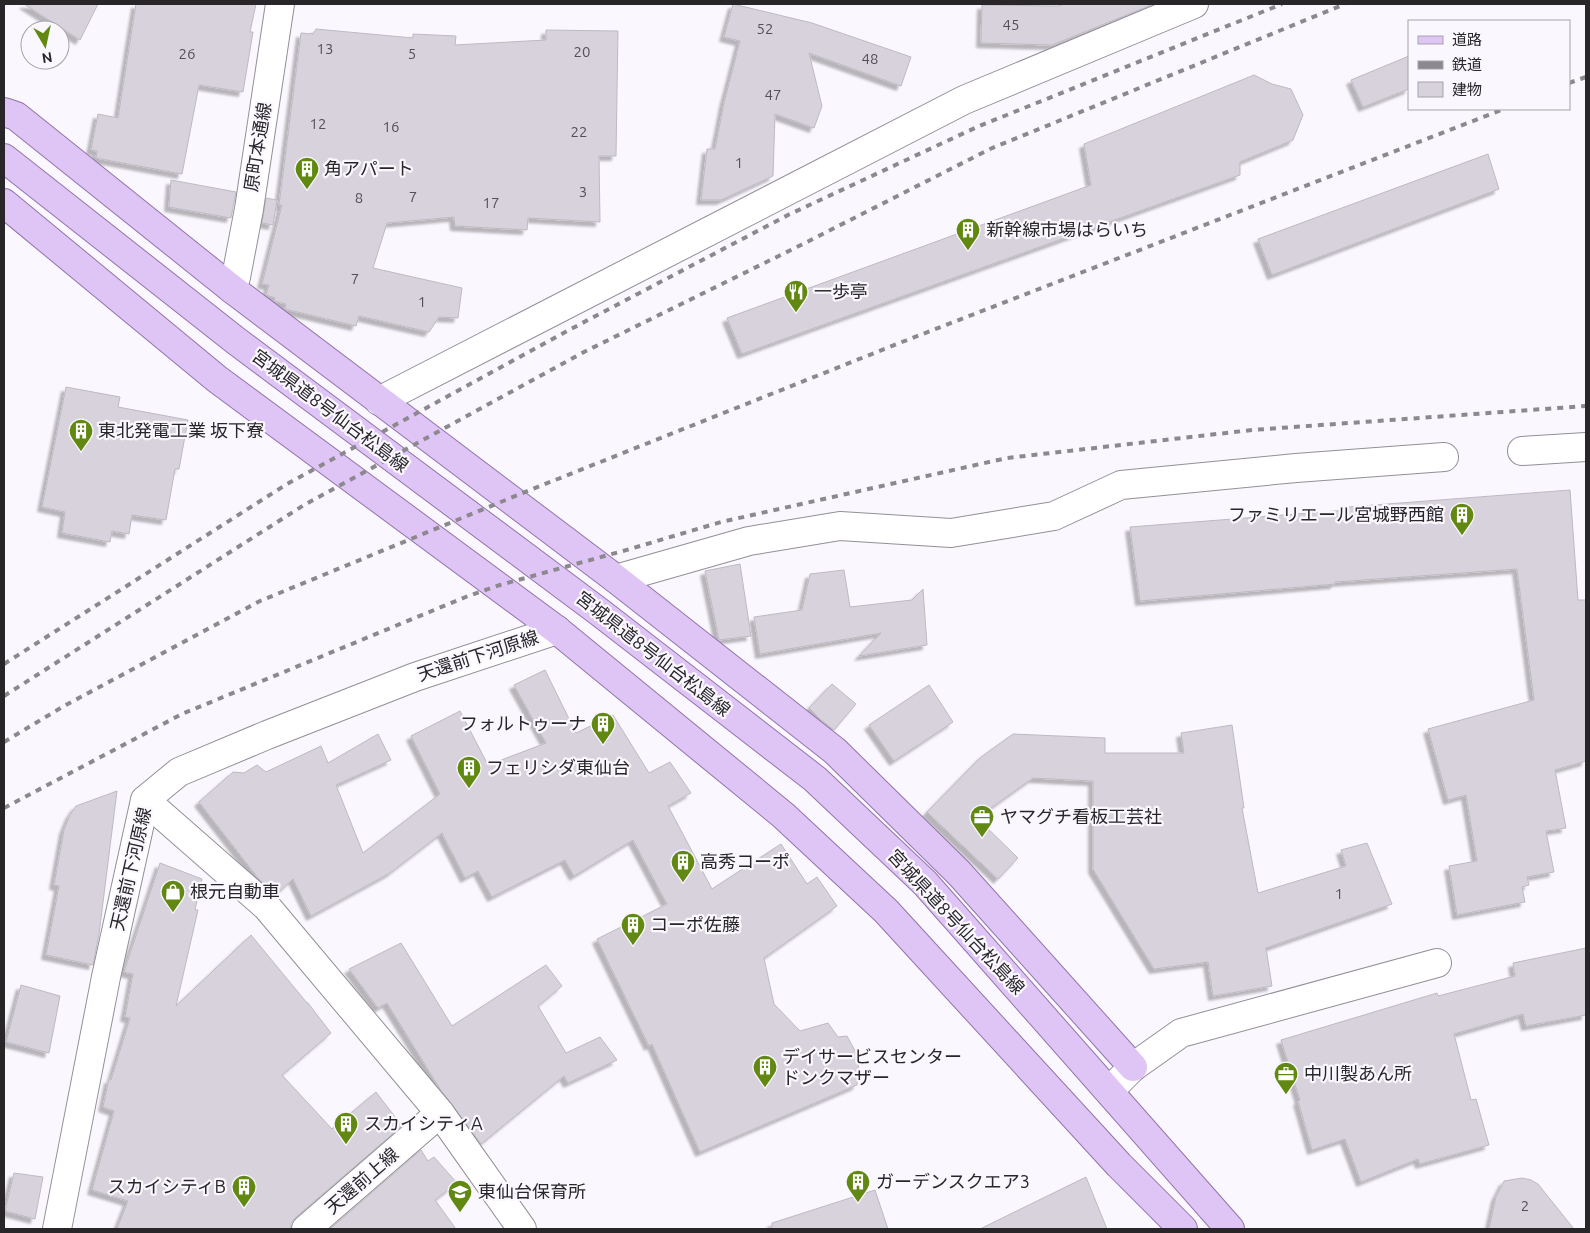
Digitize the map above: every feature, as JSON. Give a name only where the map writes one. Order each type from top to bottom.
[{"type":"main road","points":[[4,112],[16,116],[232,289],[616,579],[835,751],[959,873],[1133,1067]]},
{"type":"main road","name":"宮城県道8号仙台松島線","points":[[4,158],[235,340],[598,611],[815,779],[925,883],[1230,1229]]},
{"type":"main road","points":[[4,203],[217,379],[557,630],[782,815],[886,911],[1119,1165],[1183,1229]]},
{"type":"street","name":"原町本通線","points":[[232,289],[249,209],[280,4]]},
{"type":"street","points":[[379,401],[964,100],[1194,4]]},
{"type":"street","points":[[1522,451],[1586,447]]},
{"type":"street","points":[[616,579],[748,541],[840,526],[951,534],[1054,516],[1121,485],[1296,468],[1444,457]]},
{"type":"street","name":"天還前下河原線","points":[[57,1229],[106,977],[145,800],[179,772],[267,735],[415,677],[557,630]]},
{"type":"street","points":[[145,800],[267,907],[440,1113],[522,1229]]},
{"type":"street","points":[[1109,1091],[1133,1067],[1181,1033],[1437,963]]},
{"type":"street","name":"天還前上線","points":[[306,1229],[440,1113]]},
{"type":"building","points":[[24,4],[98,4],[80,40],[70,34],[70,20],[49,20]]},
{"type":"building","points":[[136,4],[256,4],[250,32],[253,32],[243,92],[199,85],[182,174],[96,158],[97,151],[91,150],[98,114],[118,118]]},
{"type":"building","points":[[733,4],[812,23],[911,57],[901,86],[809,53],[822,106],[814,128],[775,114],[773,176],[721,200],[701,200],[707,149],[715,149],[724,103],[740,41],[724,37]]},
{"type":"building","points":[[1065,4],[1154,4],[1052,45],[981,43],[982,5],[1058,6]]},
{"type":"building","points":[[316,29],[413,38],[413,34],[456,36],[455,45],[546,40],[546,30],[618,31],[616,156],[599,156],[600,222],[528,218],[527,230],[455,226],[454,217],[387,223],[373,268],[462,288],[458,318],[439,317],[429,332],[359,316],[356,326],[285,309],[286,304],[274,301],[275,298],[266,295],[269,285],[262,284],[282,205],[279,205],[301,33],[313,34]]},
{"type":"building","points":[[1408,56],[1408,89],[1363,107],[1351,80]]},
{"type":"building","name":"新幹線市場はらいち","points":[[1254,75],[1272,84],[1291,89],[1303,115],[1293,140],[1240,162],[1240,175],[742,354],[727,318],[1091,185],[1084,144]]},
{"type":"building","points":[[1488,154],[1499,189],[1272,275],[1258,239]]},
{"type":"building","points":[[171,180],[236,192],[231,218],[169,207]]},
{"type":"building","points":[[266,198],[277,200],[273,225],[262,223]]},
{"type":"building","points":[[66,387],[120,397],[118,407],[188,420],[179,469],[175,469],[166,520],[132,515],[129,534],[112,531],[110,542],[62,533],[65,512],[42,507]]},
{"type":"building","points":[[1570,490],[1578,600],[1586,600],[1586,761],[1555,770],[1566,828],[1546,831],[1554,872],[1527,877],[1529,885],[1522,887],[1525,902],[1457,915],[1449,866],[1477,861],[1466,795],[1448,800],[1428,729],[1534,700],[1517,569],[1335,582],[1335,584],[1140,601],[1130,527],[1348,510],[1348,507]]},
{"type":"building","points":[[740,564],[751,636],[719,640],[705,571]]},
{"type":"building","points":[[844,570],[850,607],[912,600],[923,589],[927,645],[859,656],[881,633],[760,654],[754,617],[802,610],[810,574]]},
{"type":"building","points":[[545,670],[576,733],[613,715],[649,773],[670,762],[691,793],[668,806],[712,889],[781,844],[807,884],[817,877],[837,906],[764,958],[774,1004],[800,1031],[828,1023],[838,1037],[847,1036],[859,1058],[857,1085],[700,1152],[652,1044],[649,1046],[597,939],[667,904],[633,840],[574,876],[565,860],[492,897],[478,871],[465,878],[442,833],[390,873],[311,916],[293,879],[276,895],[258,878],[199,802],[233,772],[244,773],[257,765],[266,772],[321,746],[328,763],[378,734],[391,760],[336,785],[363,853],[440,794],[411,736],[460,711],[488,765],[546,743],[514,685]]},
{"type":"building","points":[[832,684],[856,704],[834,730],[809,708]]},
{"type":"building","points":[[929,685],[953,722],[894,761],[869,725]]},
{"type":"building","points":[[1232,725],[1244,808],[1242,808],[1258,893],[1346,866],[1341,850],[1367,843],[1392,904],[1266,948],[1272,986],[1213,996],[1208,962],[1154,969],[1093,869],[1093,781],[1033,778],[977,818],[1018,858],[998,879],[927,812],[981,757],[1013,734],[1105,738],[1105,753],[1184,753],[1181,733]]},
{"type":"building","points":[[117,791],[99,934],[93,965],[46,955],[59,886],[54,885],[64,830],[70,815],[76,806]]},
{"type":"building","points":[[160,863],[202,879],[195,910],[198,910],[176,1006],[251,935],[331,1033],[282,1075],[332,1129],[376,1092],[402,1126],[296,1217],[291,1223],[291,1229],[117,1229],[128,1201],[92,1190],[114,1111],[103,1107],[109,1079],[111,1080],[130,1018],[125,1017],[133,974],[124,972]]},
{"type":"building","points":[[401,943],[452,1026],[546,965],[562,986],[538,1006],[566,1053],[600,1037],[617,1060],[568,1083],[564,1076],[481,1144],[440,1089],[387,1003],[378,1008],[349,969]]},
{"type":"building","points":[[1586,948],[1586,1015],[1526,1026],[1523,1014],[1454,1034],[1471,1100],[1476,1099],[1489,1145],[1420,1164],[1418,1159],[1361,1182],[1345,1139],[1312,1150],[1298,1101],[1300,1100],[1281,1040],[1437,993],[1438,996],[1515,976],[1513,963]]},
{"type":"building","points":[[21,985],[60,996],[49,1053],[6,1042]]},
{"type":"building","points":[[421,1150],[428,1161],[434,1157],[457,1183],[435,1200],[456,1229],[330,1229]]},
{"type":"building","points":[[14,1173],[43,1177],[35,1219],[5,1211]]},
{"type":"building","points":[[1086,1177],[1107,1229],[980,1229]]},
{"type":"building","points":[[1522,1178],[1538,1184],[1574,1229],[1489,1229],[1496,1197],[1504,1181]]},
{"type":"building","name":"ガーデンスクエア3","points":[[875,1190],[888,1229],[772,1229],[772,1223]]},
{"type":"railway","points":[[4,664],[287,484],[569,330],[788,215],[977,127],[1282,4]]},
{"type":"railway","points":[[4,696],[304,505],[584,352],[990,149],[1345,4]]},
{"type":"railway","points":[[1570,83],[1586,77]]},
{"type":"railway","points":[[4,742],[64,706],[260,601],[530,490],[902,342],[1501,110]]},
{"type":"railway","points":[[4,808],[182,714],[468,596],[500,585],[721,522],[1007,458],[1252,430],[1586,406]]},
{"type":"place","name":"角アパート","points":[[307,190]]},
{"type":"place","name":"新幹線市場はらいち","points":[[968,251]]},
{"type":"place","name":"一歩亭","points":[[796,313]]},
{"type":"place","name":"東北発電工業 坂下寮","points":[[81,452]]},
{"type":"place","name":"ファミリエール宮城野西館","points":[[1462,536]]},
{"type":"place","name":"フォルトゥーナ","points":[[603,745]]},
{"type":"place","name":"フェリシダ東仙台","points":[[469,789]]},
{"type":"place","name":"ヤマグチ看板工芸社","points":[[982,838]]},
{"type":"place","name":"高秀コーポ","points":[[683,883]]},
{"type":"place","name":"根元自動車","points":[[173,913]]},
{"type":"place","name":"コーポ佐藤","points":[[633,946]]},
{"type":"place","name":"デイサービスセンター ドンクマザー","points":[[765,1088]]},
{"type":"place","name":"中川製あん所","points":[[1286,1095]]},
{"type":"place","name":"スカイシティA","points":[[346,1145]]},
{"type":"place","name":"ガーデンスクエア3","points":[[858,1203]]},
{"type":"place","name":"スカイシティB","points":[[244,1208]]},
{"type":"place","name":"東仙台保育所","points":[[460,1213]]}]
